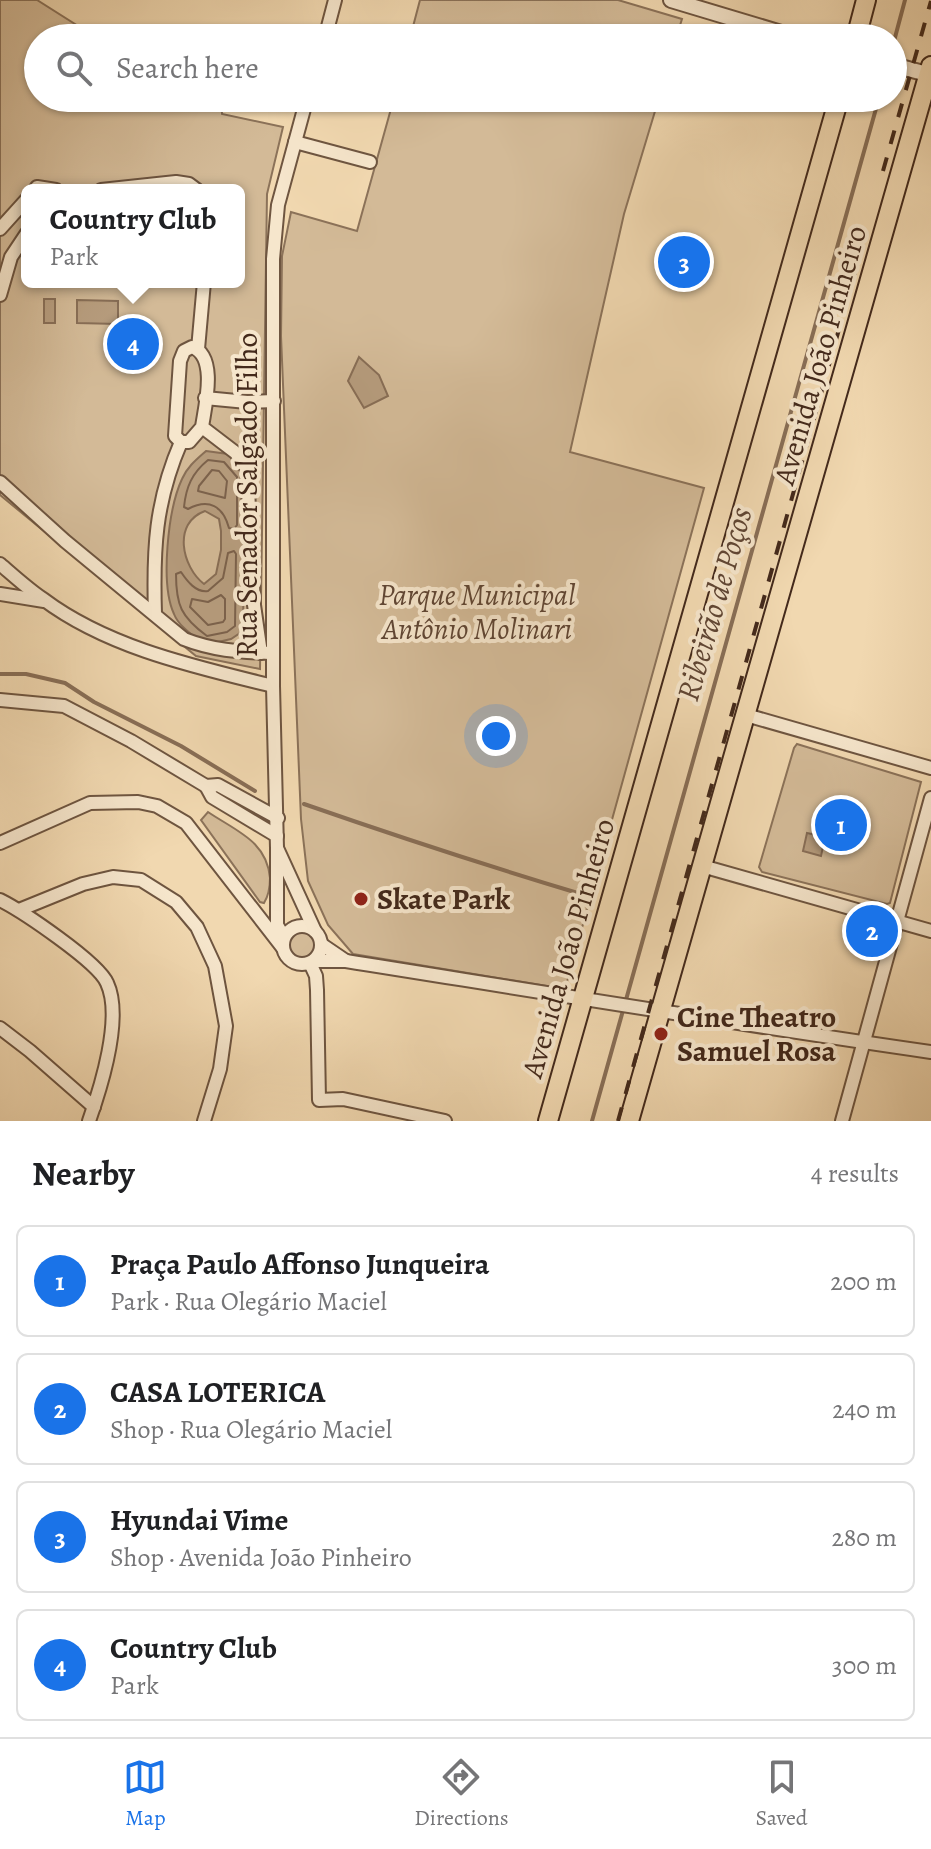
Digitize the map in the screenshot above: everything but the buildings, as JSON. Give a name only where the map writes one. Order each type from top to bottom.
[{"type":"main road","points":[[860,24],[866,0]]},
{"type":"main road","name":"Avenida João Pinheiro","points":[[629,1121],[926,78]]},
{"type":"main road","name":"Avenida João Pinheiro","points":[[548,1121],[835,112]]},
{"type":"street","points":[[329,24],[335,0]]},
{"type":"street","points":[[671,0],[751,24]]},
{"type":"street","points":[[907,71],[926,78]]},
{"type":"street","name":"Rua Senador Salgado Filho","points":[[284,942],[277,925],[278,818],[273,686],[267,653],[275,232],[278,205],[303,112]]},
{"type":"street","points":[[295,142],[370,162]]},
{"type":"street","points":[[0,229],[21,206]]},
{"type":"street","points":[[0,295],[11,257],[21,242]]},
{"type":"street","points":[[198,349],[187,349],[180,361],[174,433],[181,442],[189,442],[202,427],[206,363],[198,349],[203,288]]},
{"type":"street","points":[[205,398],[274,401]]},
{"type":"street","points":[[0,482],[65,541],[184,639],[207,648],[267,653],[254,605],[247,469],[236,453],[202,427]]},
{"type":"street","points":[[155,614],[153,571],[156,520],[169,471],[181,442]]},
{"type":"street","points":[[0,564],[44,601],[91,627],[183,663],[273,686]]},
{"type":"street","points":[[0,594],[44,601]]},
{"type":"street","points":[[0,700],[64,706],[206,786],[212,797],[277,842],[318,937],[320,950],[311,962]]},
{"type":"street","points":[[746,715],[931,768]]},
{"type":"street","points":[[206,786],[218,785],[278,818]]},
{"type":"street","points":[[842,1121],[931,798]]},
{"type":"street","points":[[0,843],[90,803],[138,802],[157,806],[186,823],[284,942],[292,962],[346,961],[661,1013],[931,1052]]},
{"type":"street","points":[[702,866],[931,931]]},
{"type":"street","points":[[19,910],[83,884],[113,877],[141,880],[176,902],[197,927],[215,966],[226,1026],[220,1069],[204,1121]]},
{"type":"street","points":[[0,900],[77,952],[107,981],[113,1012],[106,1070],[89,1121]]},
{"type":"street","points":[[284,942],[293,928],[310,928],[346,961]]},
{"type":"street","points":[[311,962],[317,990],[319,1100],[343,1099],[445,1121]]},
{"type":"street","points":[[0,1028],[94,1107]]},
{"type":"green space","points":[[0,0],[37,0],[75,24],[24,24],[24,112],[222,112],[283,127],[267,194],[260,669],[196,656],[0,495]]},
{"type":"green space","points":[[420,0],[618,0],[682,19],[680,24],[414,24]]},
{"type":"green space","name":"Parque Municipal Antônio Molinari","points":[[390,112],[655,112],[624,214],[570,452],[704,488],[565,989],[353,954],[328,925],[308,881],[301,819],[281,336],[282,256],[291,212],[357,231]]},
{"type":"green space","points":[[797,744],[921,782],[890,903],[762,872],[759,867]]},
{"type":"green space","points":[[208,812],[248,838],[263,855],[270,878],[264,903],[260,902],[201,820]]},
{"type":"green space","points":[[302,932],[311,936],[315,945],[311,954],[302,958],[293,954],[289,945],[293,936]]},
{"type":"water","points":[[44,299],[55,299],[55,323],[44,323]]},
{"type":"water","points":[[77,300],[118,301],[118,324],[77,323]]},
{"type":"water","points":[[359,357],[379,375],[388,396],[364,408],[348,381]]},
{"type":"water","points":[[206,451],[228,454],[245,474],[243,631],[231,639],[205,645],[176,619],[167,584],[167,566],[177,492],[187,471]],"holes":[[[205,511],[219,519],[221,550],[216,574],[204,584],[190,567],[184,535],[188,525]]]},
{"type":"water","points":[[807,833],[825,837],[821,856],[803,851]]},
{"type":"waterway","name":"Ribeirão de Poços","points":[[899,24],[905,0]]},
{"type":"waterway","name":"Ribeirão de Poços","points":[[592,1121],[875,112]]},
{"type":"waterway","points":[[0,674],[26,674],[65,683],[94,702],[181,746],[255,791]]},
{"type":"waterway","points":[[304,804],[581,894]]},
{"type":"railway","points":[[907,86],[931,1]]},
{"type":"railway","points":[[883,171],[900,112]]},
{"type":"railway","points":[[618,1121],[865,236]]},
{"type":"place","name":"Hyundai Vime","points":[[684,262]]},
{"type":"place","name":"Country Club","points":[[133,344]]},
{"type":"place","name":"Praça Paulo Affonso Junqueira","points":[[841,825]]},
{"type":"place","name":"Skate Park","points":[[361,899]]},
{"type":"place","name":"CASA LOTERICA","points":[[872,931]]},
{"type":"place","name":"Cine Theatro Samuel Rosa","points":[[661,1034]]}]
